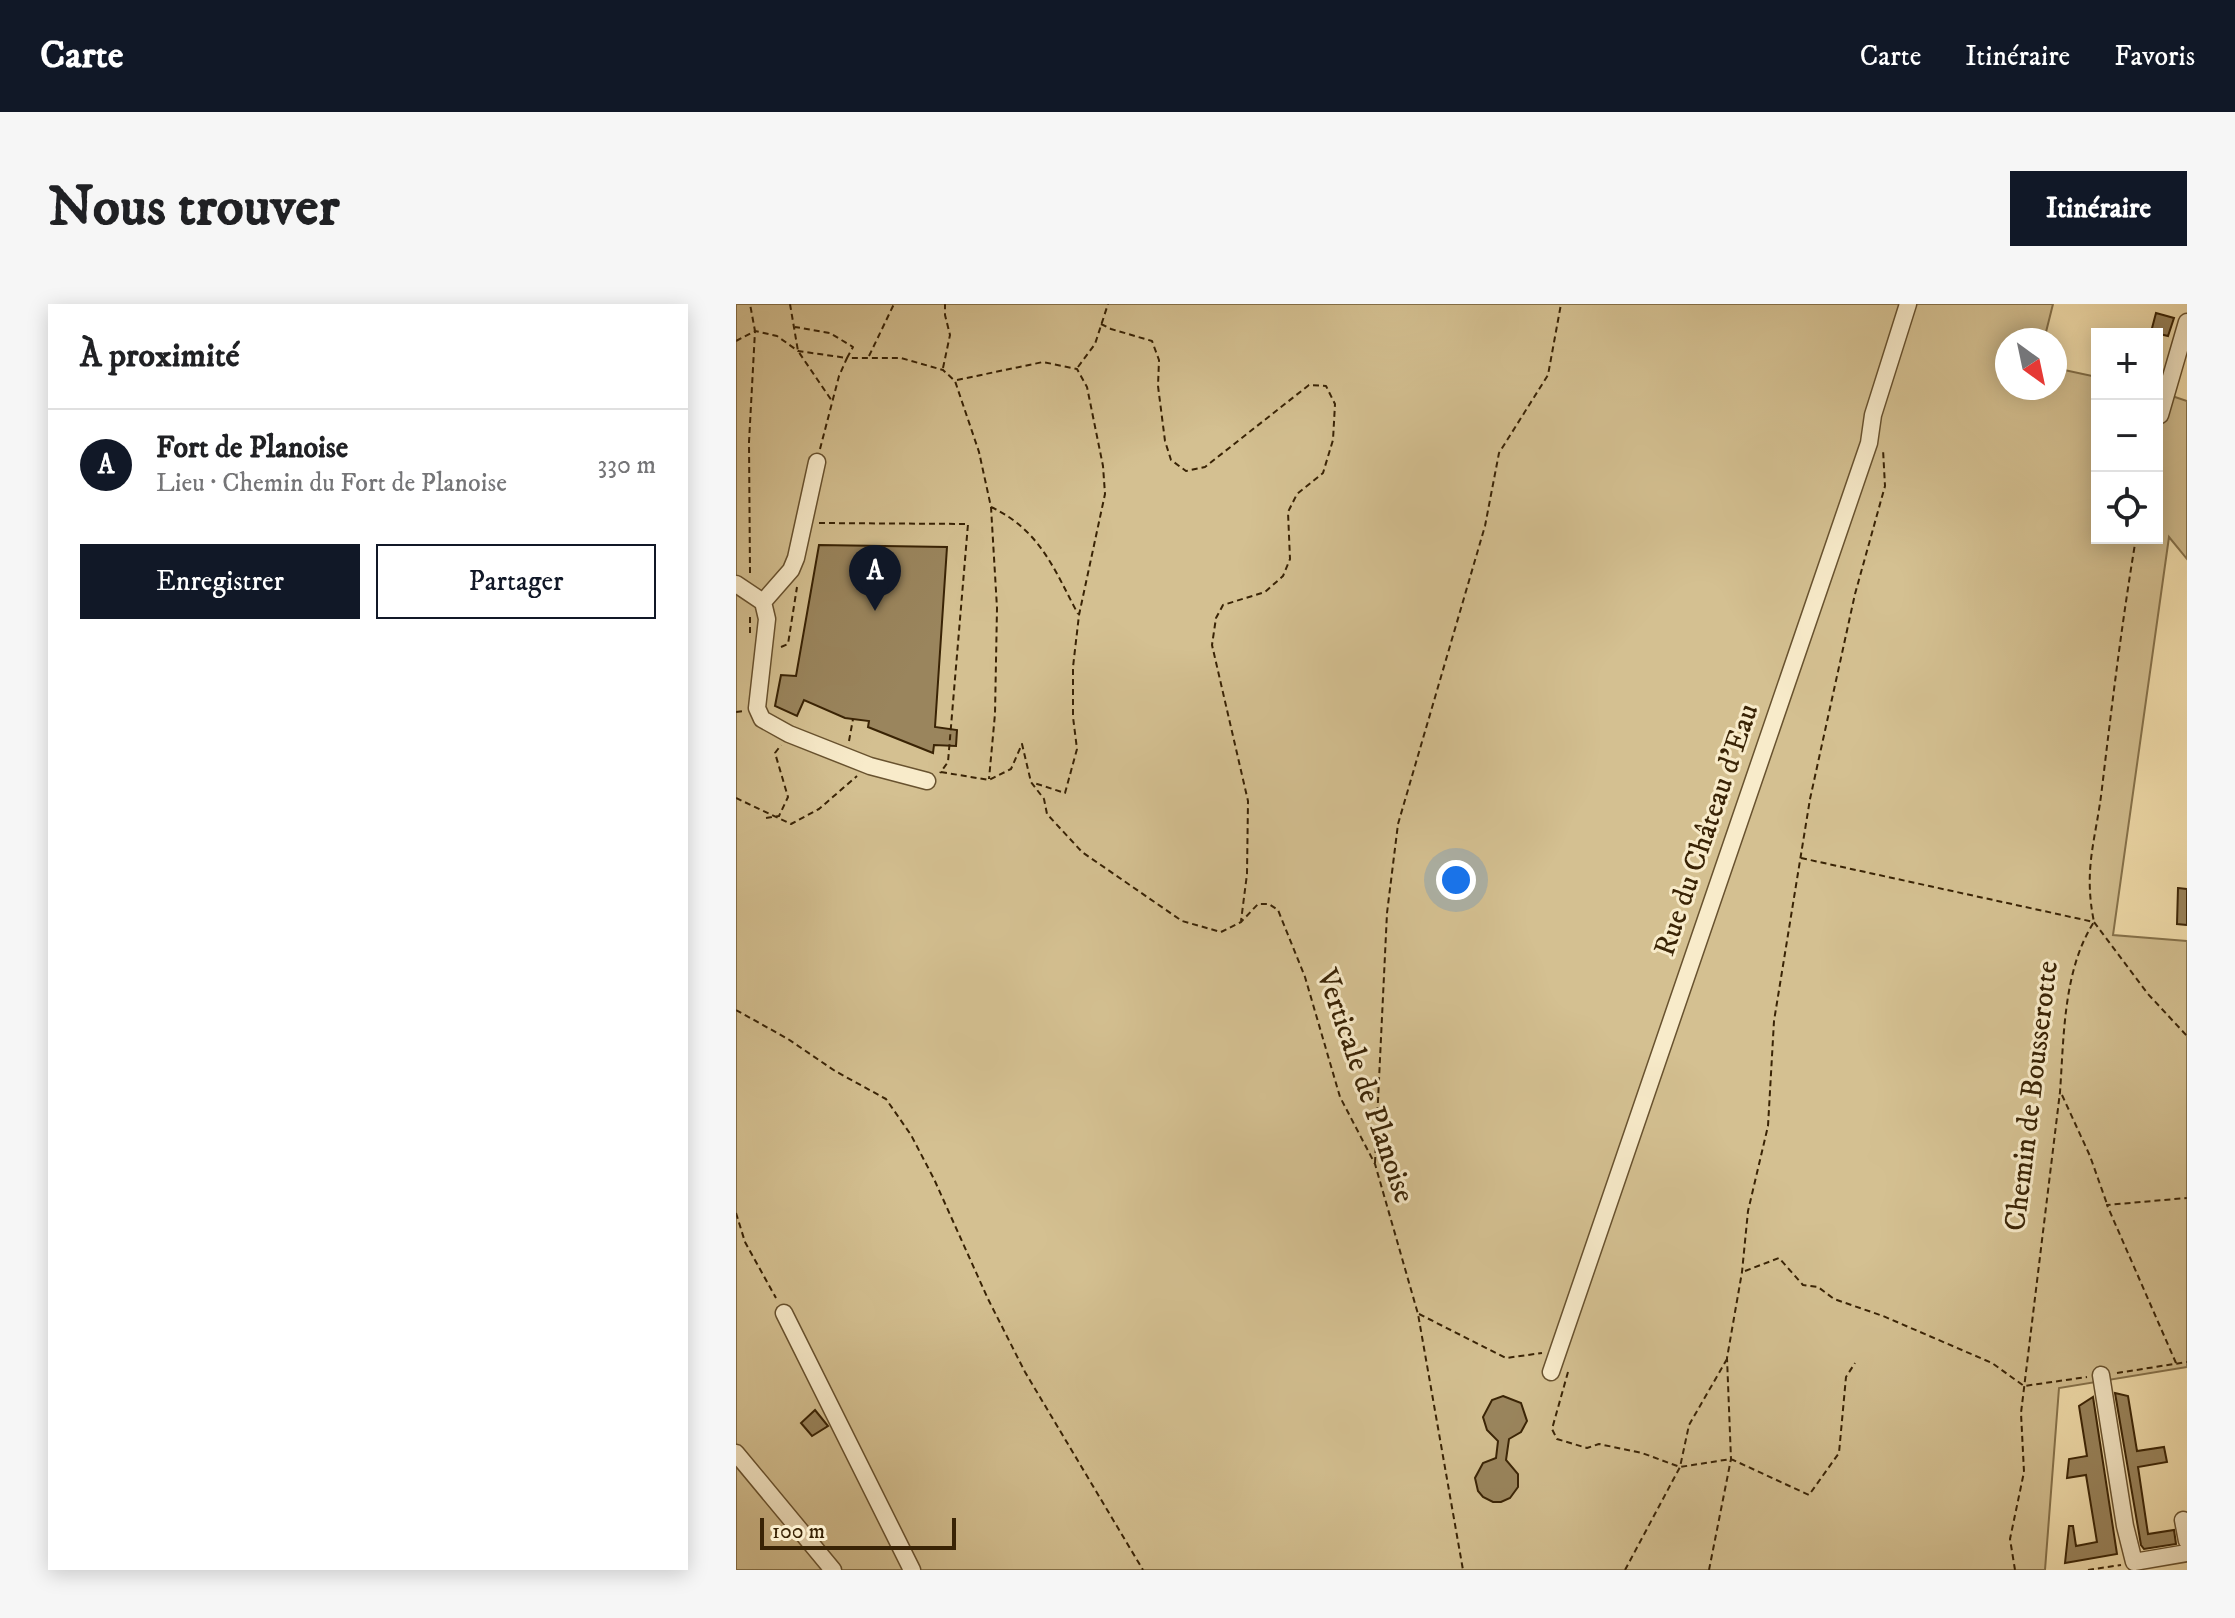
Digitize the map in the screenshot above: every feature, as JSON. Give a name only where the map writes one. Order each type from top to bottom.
[{"type":"street","name":"Rue du Château d'Eau","points":[[1555,1361],[1869,443],[1873,415],[1908,304]]},
{"type":"street","points":[[2163,405],[2187,322]]},
{"type":"street","points":[[817,462],[791,570],[749,593],[767,619],[757,708],[762,719],[789,734],[870,766],[927,781]]},
{"type":"street","points":[[784,1313],[912,1570]]},
{"type":"street","points":[[2101,1375],[2134,1562],[2187,1553]]},
{"type":"street","points":[[736,1453],[833,1570]]},
{"type":"street","points":[[2183,1520],[2187,1541]]},
{"type":"path","points":[[749,638],[749,442],[755,331],[750,304]]},
{"type":"path","points":[[790,304],[798,351]]},
{"type":"path","points":[[869,357],[894,304]]},
{"type":"path","points":[[943,370],[950,335],[945,304]]},
{"type":"path","points":[[1077,369],[1095,344],[1108,304]]},
{"type":"path","points":[[1375,1164],[1387,913],[1398,824],[1485,526],[1499,453],[1548,375],[1561,304]]},
{"type":"path","points":[[1101,324],[1152,341],[1159,360],[1158,386],[1165,441],[1171,460],[1186,471],[1205,467],[1309,385],[1326,386],[1335,404],[1333,440],[1323,473],[1297,494],[1288,512],[1290,559],[1283,576],[1265,592],[1223,605],[1216,618],[1212,645],[1248,801],[1247,874],[1241,922]]},
{"type":"path","points":[[795,327],[830,333],[853,347],[833,401],[817,462]]},
{"type":"path","points":[[736,341],[755,331],[777,336],[798,351],[833,401]]},
{"type":"path","points":[[798,351],[847,358],[901,358],[943,370],[955,381],[979,452],[991,507],[997,608],[995,714],[989,780]]},
{"type":"path","points":[[810,523],[968,524],[948,762],[941,772],[989,780],[1011,769],[1022,744],[1031,782],[1065,793],[1077,749],[1073,692],[1079,615],[1105,494],[1103,466],[1087,387],[1077,369],[1043,362],[955,381]]},
{"type":"path","points":[[1709,1570],[1731,1459],[1727,1358],[1742,1272],[1748,1211],[1768,1126],[1774,1021],[1810,799],[1855,594],[1885,486],[1883,447]]},
{"type":"path","points":[[991,507],[1014,518],[1044,549],[1079,615]]},
{"type":"path","points":[[2135,544],[2121,626],[2101,797],[2090,852],[2089,895],[2094,922],[2148,994],[2187,1036]]},
{"type":"path","points":[[764,651],[788,644],[799,575]]},
{"type":"path","points":[[746,701],[746,710]]},
{"type":"path","points":[[844,755],[853,719]]},
{"type":"path","points":[[779,816],[788,797],[775,753],[789,734]]},
{"type":"path","points":[[736,798],[791,824],[804,819],[870,766]]},
{"type":"path","name":"Verticale de Planoise","points":[[1031,782],[1044,799],[1047,814],[1082,852],[1182,921],[1221,932],[1241,922],[1258,904],[1269,904],[1278,910],[1305,977],[1340,1097],[1375,1164],[1418,1314],[1463,1570]]},
{"type":"path","points":[[766,818],[779,816]]},
{"type":"path","points":[[1800,858],[2094,922]]},
{"type":"path","name":"Chemin de Bousserotte","points":[[2015,1570],[2010,1539],[2024,1472],[2021,1413],[2064,1041],[2077,956],[2082,940],[2094,922]]},
{"type":"path","points":[[736,1010],[886,1099],[911,1135],[934,1179],[1025,1372],[1143,1570]]},
{"type":"path","points":[[2060,1092],[2177,1364]]},
{"type":"path","points":[[2107,1205],[2187,1198]]},
{"type":"path","points":[[736,1213],[745,1242],[784,1313]]},
{"type":"path","points":[[1742,1272],[1779,1258],[1803,1285],[1818,1287],[1834,1299],[1883,1316],[1992,1363],[2024,1386]]},
{"type":"path","points":[[1418,1314],[1506,1358],[1555,1361],[1569,1373],[1552,1429],[1557,1439],[1587,1448],[1599,1444],[1642,1453],[1680,1467],[1731,1459],[1809,1495],[1839,1453],[1846,1377],[1855,1363]]},
{"type":"path","points":[[1625,1570],[1680,1467],[1689,1425],[1727,1358]]},
{"type":"path","points":[[2088,1570],[2134,1562]]},
{"type":"shaded area","points":[[736,304],[2053,304],[2047,328],[1995,328],[1995,400],[2067,400],[2067,371],[2091,376],[2091,544],[2163,544],[2163,393],[2187,401],[2187,559],[2169,537],[2113,935],[2187,941],[2187,1367],[2059,1388],[2045,1570],[736,1570]]},
{"type":"building","points":[[2156,313],[2174,318],[2168,336],[2163,335],[2163,328],[2152,328]]},
{"type":"building","points":[[819,545],[947,547],[935,727],[957,730],[956,746],[934,745],[933,753],[868,727],[869,721],[845,718],[804,700],[797,716],[775,706],[781,675],[796,676]]},
{"type":"building","points":[[2178,888],[2187,889],[2187,925],[2177,924]]},
{"type":"building","points":[[2115,1393],[2128,1396],[2137,1451],[2164,1447],[2167,1462],[2138,1467],[2148,1534],[2174,1530],[2176,1544],[2144,1549],[2141,1545]]},
{"type":"building","points":[[1503,1396],[1521,1403],[1527,1421],[1521,1432],[1509,1439],[1506,1460],[1518,1474],[1518,1487],[1510,1498],[1493,1502],[1478,1491],[1475,1478],[1483,1463],[1496,1458],[1498,1441],[1487,1430],[1483,1417],[1492,1400]]},
{"type":"building","points":[[2093,1397],[2117,1554],[2065,1563],[2069,1526],[2073,1526],[2076,1546],[2097,1542],[2086,1475],[2067,1478],[2069,1459],[2087,1456],[2079,1406]]},
{"type":"building","points":[[815,1410],[828,1426],[812,1436],[801,1423]]},
{"type":"place","name":"Fort de Planoise","points":[[875,611]]}]
